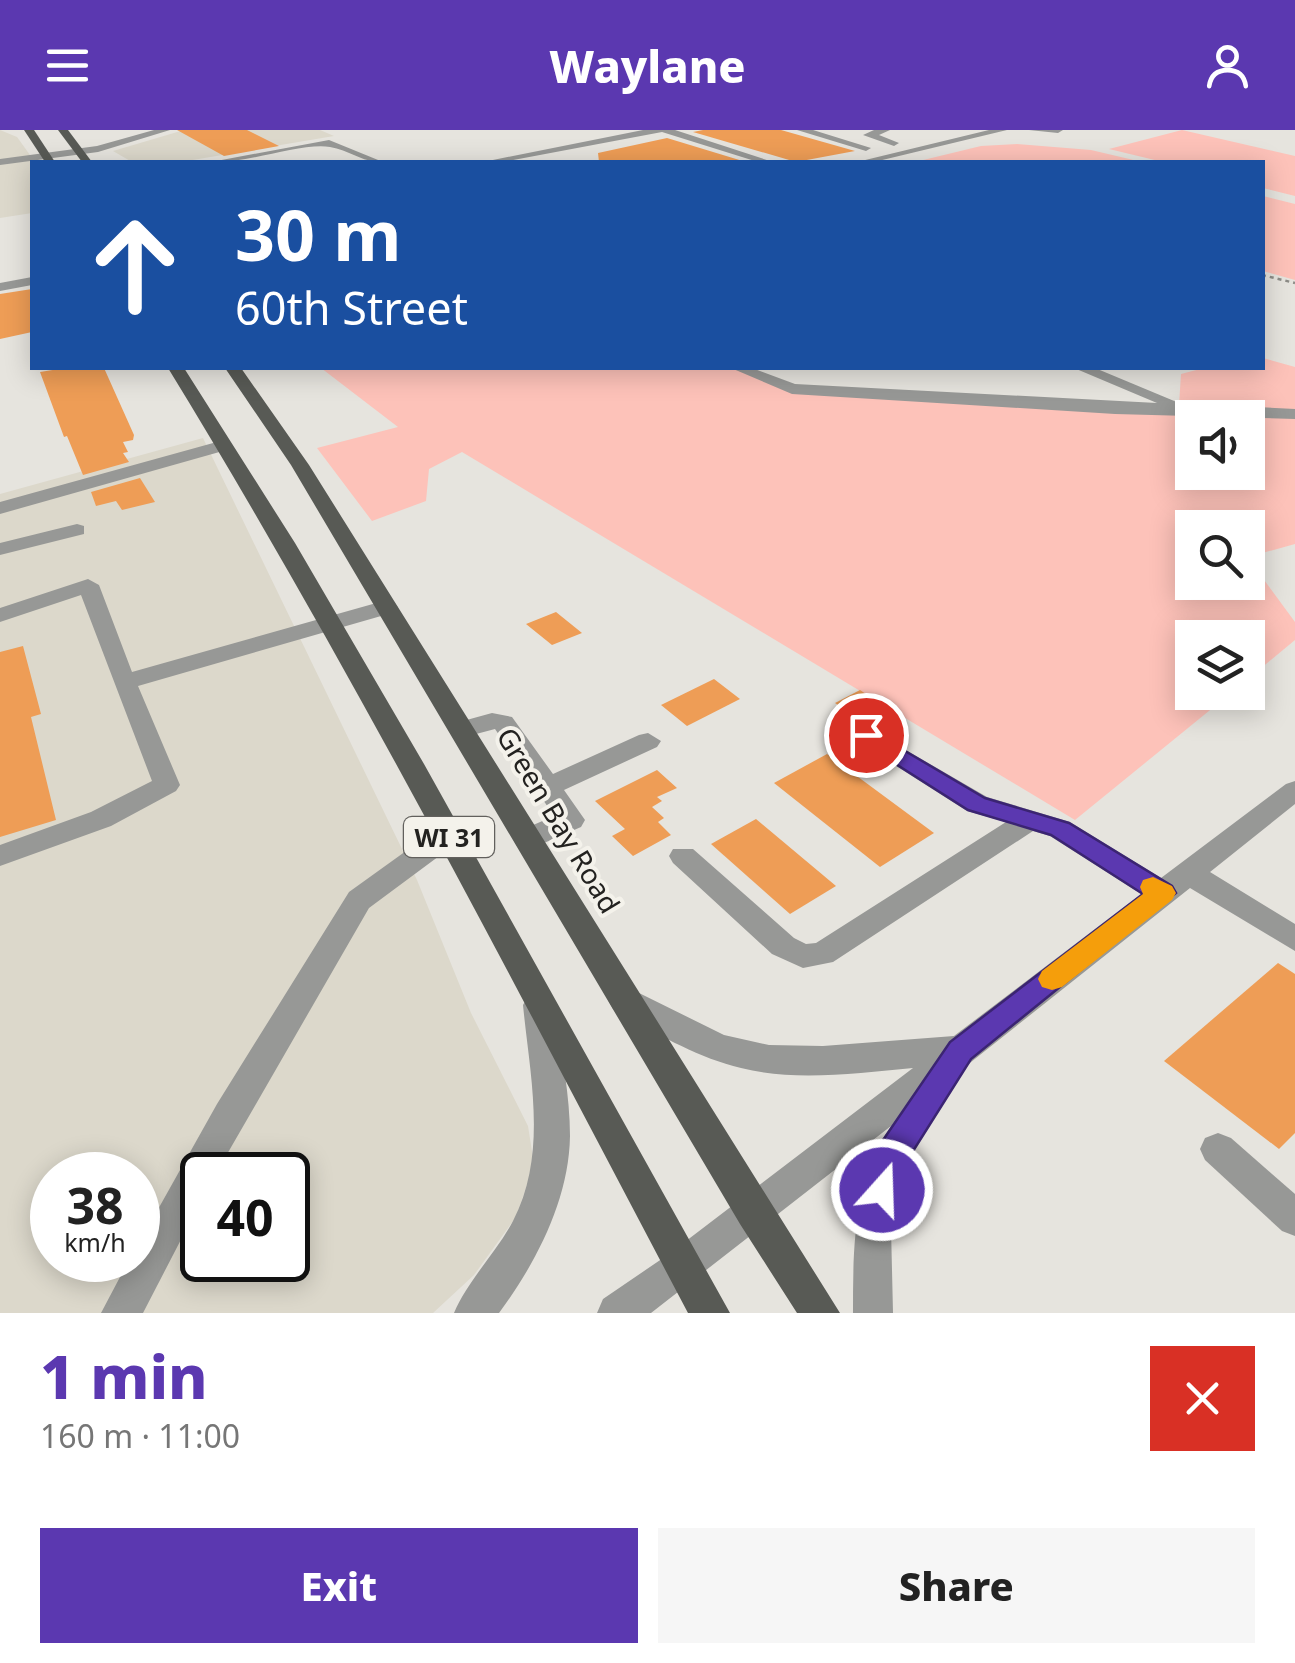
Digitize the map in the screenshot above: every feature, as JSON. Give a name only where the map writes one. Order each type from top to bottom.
[{"type":"main road","points":[[28,130],[48,159]]},
{"type":"main road","points":[[60,132],[80,153]]},
{"type":"main road","name":"WI 31","points":[[177,370],[330,622],[710,1313]]},
{"type":"main road","name":"Green Bay Road","points":[[233,370],[300,464],[753,1212],[820,1313]]},
{"type":"street","points":[[48,159],[152,130]]},
{"type":"street","points":[[110,132],[127,135],[164,130]]},
{"type":"street","points":[[499,160],[662,130],[761,160]]},
{"type":"street","points":[[802,130],[866,148]]},
{"type":"street","points":[[884,130],[868,136],[899,144]]},
{"type":"street","points":[[923,130],[960,139]]},
{"type":"street","points":[[871,160],[1002,130]]},
{"type":"street","points":[[1034,130],[1058,130]]},
{"type":"street","points":[[628,136],[654,144]]},
{"type":"street","points":[[228,160],[330,143],[373,160]]},
{"type":"street","points":[[0,162],[30,160]]},
{"type":"street","points":[[0,287],[30,282]]},
{"type":"street","points":[[744,370],[792,389],[1116,409],[1175,408]]},
{"type":"street","points":[[1087,370],[1175,405]]},
{"type":"street","points":[[1265,412],[1295,414]]},
{"type":"street","points":[[0,508],[224,446]]},
{"type":"street","points":[[0,550],[77,530]]},
{"type":"street","points":[[0,615],[88,585],[167,785],[101,819],[0,856]]},
{"type":"street","points":[[124,682],[387,607]]},
{"type":"street","points":[[461,730],[492,721],[503,723],[571,820],[527,839]]},
{"type":"street","points":[[866,735],[977,804],[1060,829],[1162,893]]},
{"type":"street","points":[[548,787],[648,740]]},
{"type":"street","points":[[617,1313],[683,1267],[1162,893],[1292,797]]},
{"type":"street","points":[[683,856],[784,946],[803,956],[822,954],[1032,819]]},
{"type":"street","points":[[122,1313],[229,1115],[359,900],[448,835]]},
{"type":"street","points":[[1189,873],[1295,939]]},
{"type":"street","points":[[624,1000],[692,1036],[742,1054],[786,1060],[960,1050]]},
{"type":"street","points":[[474,1313],[524,1238],[544,1186],[552,1138],[539,1005]]},
{"type":"street","points":[[873,1313],[872,1226],[893,1153],[960,1050]]},
{"type":"street","points":[[1218,1149],[1295,1218]]},
{"type":"path","points":[[1265,276],[1295,283]]},
{"type":"shaded area","points":[[0,130],[17,137],[34,160],[30,160],[30,213],[0,218]]},
{"type":"shaded area","points":[[184,130],[320,130],[334,136],[193,160],[129,160],[113,151]]},
{"type":"shaded area","points":[[1182,130],[1295,156],[1295,196],[1265,188],[1265,160],[1155,160],[1109,149]]},
{"type":"shaded area","points":[[1017,144],[1091,150],[1134,160],[923,160],[981,146]]},
{"type":"shaded area","points":[[1265,196],[1295,204],[1295,280],[1265,272]]},
{"type":"shaded area","points":[[1265,359],[1295,367],[1295,544],[1265,552],[1265,510],[1175,510],[1175,600],[1265,600],[1265,581],[1295,622],[1295,640],[1265,665],[1265,620],[1175,620],[1175,710],[1210,710],[1075,820],[462,452],[429,469],[426,501],[372,521],[317,448],[398,427],[324,370],[743,370],[773,384],[1175,405],[1175,490],[1265,490],[1265,400],[1179,400],[1181,374],[1196,370],[1265,370]]},
{"type":"shaded area","points":[[203,438],[417,880],[471,1013],[528,1126],[534,1164],[516,1217],[474,1275],[433,1313],[0,1313],[0,494]]},
{"type":"building","points":[[177,130],[247,130],[279,146],[224,156]]},
{"type":"building","points":[[781,130],[855,151],[789,160],[693,132]]},
{"type":"building","points":[[667,138],[739,160],[599,160],[598,153]]},
{"type":"building","points":[[30,289],[30,332],[0,339],[0,294]]},
{"type":"building","points":[[105,370],[134,435],[133,440],[123,442],[128,452],[123,453],[129,462],[83,475],[40,372]]},
{"type":"building","points":[[140,478],[155,502],[122,510],[116,501],[96,506],[91,492]]},
{"type":"building","points":[[556,612],[582,633],[552,645],[526,624]]},
{"type":"building","points":[[23,646],[41,714],[31,717],[56,820],[0,837],[0,652]]},
{"type":"building","points":[[714,679],[740,699],[687,726],[661,705]]},
{"type":"building","points":[[860,690],[888,709],[863,722],[835,703]]},
{"type":"building","points":[[827,754],[934,833],[880,867],[774,783]]},
{"type":"building","points":[[657,770],[677,788],[657,797],[662,801],[652,807],[664,818],[658,822],[671,835],[633,856],[612,836],[625,829],[595,801]]},
{"type":"building","points":[[756,819],[836,886],[790,914],[711,844]]},
{"type":"building","points":[[1278,963],[1295,974],[1295,1133],[1279,1149],[1164,1061]]},
{"type":"slow traffic","points":[[1052,979],[1162,893],[1153,887]]},
{"type":"route","points":[[866,735],[977,804],[1060,829],[1162,893],[960,1050],[893,1153],[882,1190]]}]
